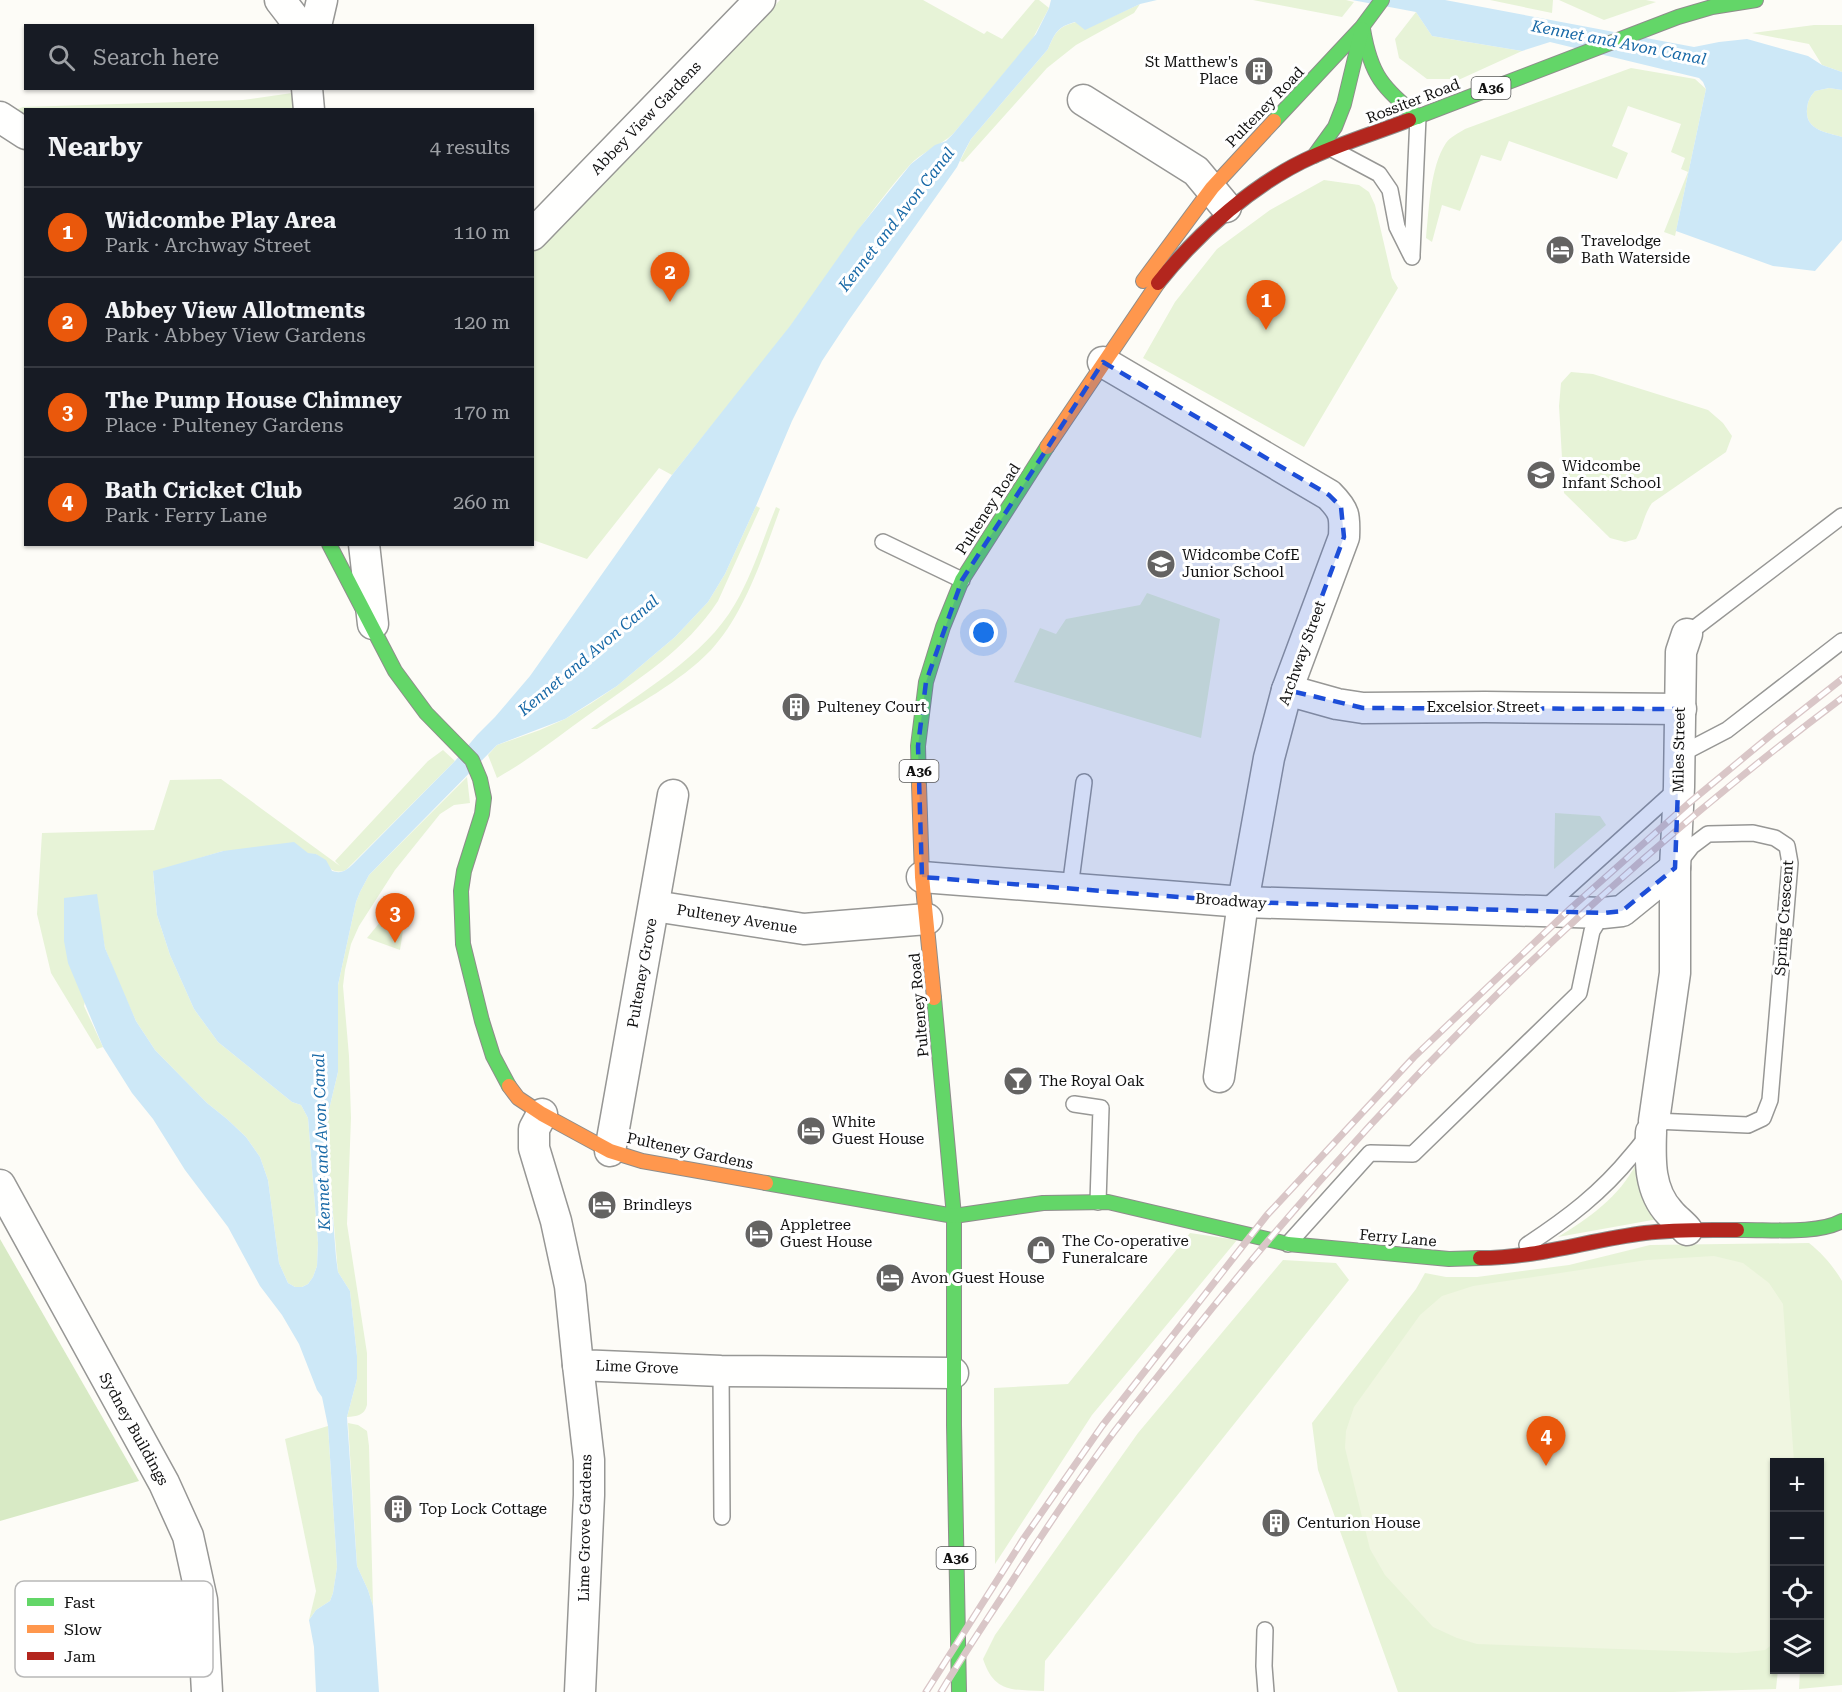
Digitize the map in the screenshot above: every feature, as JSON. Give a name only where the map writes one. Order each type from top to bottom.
[{"type":"main road","name":"Pulteney Road","points":[[1103,363],[1123,311],[1161,255],[1220,199],[1382,0]]},
{"type":"main road","name":"Rossiter Road","points":[[1220,199],[1279,174],[1314,156],[1646,28],[1713,4],[1756,0]]},
{"type":"main road","points":[[1362,27],[1365,45],[1387,91],[1418,117]]},
{"type":"main road","points":[[1314,156],[1335,127],[1344,104],[1362,27]]},
{"type":"main road","name":"Pulteney Road","points":[[959,1692],[953,1373],[954,1216],[922,877],[918,746],[926,682],[943,627],[962,580],[1103,363],[1157,285],[1200,235],[1220,199]]},
{"type":"main road","name":"Pulteney Gardens","points":[[330,546],[396,670],[426,713],[471,760],[480,779],[484,798],[482,814],[464,871],[461,891],[463,944],[493,1056],[505,1080],[518,1098],[542,1114],[610,1150],[642,1161],[954,1216]]},
{"type":"main road","name":"Ferry Lane","points":[[954,1216],[1043,1203],[1108,1202],[1288,1244],[1449,1259],[1507,1258],[1644,1233],[1687,1230],[1814,1229],[1833,1226],[1842,1221]]},
{"type":"street","points":[[280,0],[298,24]]},
{"type":"street","points":[[316,24],[322,0]]},
{"type":"street","name":"Abbey View Gardens","points":[[534,233],[760,0]]},
{"type":"street","points":[[307,90],[309,108]]},
{"type":"street","points":[[1083,100],[1196,171],[1220,199]]},
{"type":"street","points":[[0,117],[24,133]]},
{"type":"street","name":"Archway Street","points":[[1103,363],[1329,495],[1341,507],[1345,522],[1344,537],[1287,690],[1269,758],[1244,902],[1219,1077]]},
{"type":"street","points":[[364,546],[374,630]]},
{"type":"street","name":"Miles Street","points":[[1675,868],[1681,651],[1687,634]]},
{"type":"street","name":"Excelsior Street","points":[[1287,690],[1336,704],[1364,708],[1681,709]]},
{"type":"street","name":"Pulteney Grove","points":[[610,1150],[673,795]]},
{"type":"street","points":[[1675,868],[1675,973],[1653,1126],[1650,1166],[1656,1191],[1668,1212],[1687,1230]]},
{"type":"street","name":"Broadway","points":[[922,877],[1244,902],[1603,913],[1622,911],[1675,868]]},
{"type":"street","name":"Pulteney Avenue","points":[[654,906],[804,929],[927,919]]},
{"type":"street","name":"Lime Grove","points":[[542,1114],[534,1129],[534,1148],[555,1221],[570,1286],[578,1365],[722,1371],[953,1373]]},
{"type":"street","name":"Sydney Buildings","points":[[0,1185],[164,1483],[188,1536],[198,1581]]},
{"type":"street","name":"Lime Grove Gardens","points":[[578,1365],[588,1460],[589,1495],[580,1692]]},
{"type":"street","name":"Sydney Buildings","points":[[206,1677],[207,1692]]},
{"type":"lane","points":[[1333,150],[1379,174],[1390,190],[1397,227],[1412,257],[1418,117]]},
{"type":"lane","points":[[1687,634],[1842,516]]},
{"type":"lane","points":[[883,542],[962,580]]},
{"type":"lane","points":[[1679,754],[1727,730],[1842,641]]},
{"type":"lane","points":[[1070,888],[1084,782]]},
{"type":"lane","points":[[1541,910],[1679,787]]},
{"type":"lane","name":"Spring Crescent","points":[[1653,1126],[1748,1125],[1762,1118],[1770,1100],[1791,863],[1787,846],[1774,838],[1753,834],[1708,834],[1692,846],[1675,868]]},
{"type":"lane","points":[[1288,1244],[1370,1153],[1413,1155],[1579,993],[1592,931],[1603,913]]},
{"type":"lane","points":[[1074,1104],[1101,1108],[1098,1202]]},
{"type":"lane","points":[[1507,1258],[1565,1220],[1590,1200],[1614,1177],[1653,1126]]},
{"type":"lane","points":[[722,1371],[722,1517]]},
{"type":"lane","points":[[1265,1630],[1266,1692]]},
{"type":"highlighted area","points":[[1103,362],[1329,495],[1341,507],[1344,537],[1287,690],[1363,708],[1681,709],[1675,868],[1622,911],[1603,913],[1243,902],[922,877],[918,746],[926,682],[962,580]]},
{"type":"green space","points":[[780,0],[923,0],[984,34],[987,31],[1002,39],[1035,0],[1039,0],[1049,8],[1032,40],[953,134],[914,161],[893,185],[789,328],[672,475],[659,468],[587,559],[534,540],[534,246],[555,230]]},
{"type":"green space","points":[[1253,0],[1346,0],[1354,2],[1342,17]]},
{"type":"green space","points":[[1490,0],[1553,0],[1552,13]]},
{"type":"green space","points":[[1559,0],[1646,0],[1656,2],[1604,20]]},
{"type":"green space","points":[[1140,4],[1134,13],[1076,45],[1047,68],[963,162],[960,161],[971,139],[1048,49],[1061,29],[1076,22],[1085,29]]},
{"type":"green space","points":[[1416,12],[1432,36],[1522,51],[1454,82],[1451,79],[1427,79],[1399,58],[1395,39]]},
{"type":"green space","points":[[1814,25],[1842,25],[1842,72],[1822,65],[1809,44],[1752,33]]},
{"type":"green space","points":[[1631,68],[1695,79],[1706,89],[1675,236],[1664,232],[1688,172],[1681,169],[1685,158],[1671,152],[1681,124],[1628,106],[1612,146],[1628,153],[1617,179],[1509,141],[1501,161],[1481,155],[1460,211],[1442,205],[1432,242],[1426,238],[1433,176],[1441,153],[1450,139],[1465,129]]},
{"type":"green space","points":[[1829,88],[1842,90],[1842,137],[1817,129],[1809,122],[1807,116],[1808,103],[1813,93]]},
{"type":"green space","points":[[292,93],[294,108],[24,108],[24,119],[16,113],[23,107],[243,100]]},
{"type":"green space","points":[[1324,180],[1359,185],[1369,192],[1375,205],[1392,278],[1398,288],[1304,447],[1143,358],[1175,302],[1217,249],[1270,210]]},
{"type":"green space","points":[[1571,372],[1593,374],[1708,410],[1723,423],[1732,436],[1726,452],[1652,503],[1636,539],[1625,542],[1610,538],[1564,493],[1559,406],[1561,383]]},
{"type":"green space","points":[[756,506],[760,508],[718,601],[691,634],[643,676],[534,755],[497,778],[488,755],[497,745],[565,719],[590,704],[617,686],[675,637],[708,602],[725,574]]},
{"type":"green space","points":[[776,507],[780,509],[752,583],[734,619],[711,650],[699,662],[657,693],[597,729],[591,729],[670,673],[707,641],[722,623],[747,580]]},
{"type":"green space","points":[[1147,593],[1220,619],[1201,738],[1014,682],[1040,628],[1056,634],[1066,619],[1140,605]]},
{"type":"green space","points":[[443,750],[455,761],[346,870],[333,870],[316,854],[223,851],[153,872],[157,915],[170,955],[194,1009],[218,1042],[292,1102],[301,1105],[308,1118],[318,1243],[317,1266],[308,1284],[295,1287],[288,1283],[279,1263],[268,1180],[260,1157],[246,1137],[207,1103],[155,1050],[136,1021],[118,981],[105,948],[101,927],[84,1006],[103,1047],[97,1049],[51,973],[37,914],[42,833],[154,830],[170,780],[221,779],[340,866],[335,861],[428,761]]},
{"type":"green space","points":[[467,777],[470,803],[454,805],[440,814],[395,870],[359,926],[351,944],[345,970],[343,986],[351,1118],[347,1224],[367,1353],[366,1409],[357,1416],[347,1417],[357,1379],[357,1356],[350,1291],[338,1272],[326,1128],[338,1072],[338,985],[356,902],[369,875]]},
{"type":"green space","points":[[1555,813],[1600,816],[1606,825],[1554,869]]},
{"type":"green space","points":[[395,904],[406,911],[400,950],[367,938]]},
{"type":"green space","points":[[1639,1162],[1658,1219],[1558,1237],[1602,1206]]},
{"type":"green space","points":[[1190,1233],[1237,1240],[1092,1415],[995,1564],[994,1388],[1068,1384]]},
{"type":"green space","points":[[0,1239],[139,1481],[0,1521]]},
{"type":"green space","points":[[1809,1243],[1827,1260],[1842,1281],[1842,1685],[1799,1689],[1800,1674],[1824,1674],[1824,1458],[1770,1458],[1770,1674],[1778,1674],[1776,1689],[1673,1692],[1398,1692],[1318,1470],[1312,1423],[1416,1289],[1425,1273],[1446,1277],[1477,1277],[1569,1265],[1650,1245]]},
{"type":"green space","points":[[1714,1256],[1743,1263],[1769,1283],[1783,1304],[1794,1458],[1770,1458],[1770,1646],[1765,1650],[1737,1653],[1477,1644],[1433,1627],[1385,1575],[1370,1549],[1345,1448],[1346,1431],[1354,1407],[1420,1315],[1442,1296],[1473,1286],[1647,1260]]},
{"type":"green space","points":[[1283,1260],[1336,1263],[1349,1280],[1045,1661],[1044,1691],[1013,1689],[998,1683],[987,1670],[983,1659],[995,1635],[1138,1433]]},
{"type":"green space","points":[[348,1423],[358,1425],[367,1431],[373,1606],[357,1566]]},
{"type":"green space","points":[[328,1426],[337,1567],[330,1601],[316,1610],[309,1620],[316,1591],[285,1439]]},
{"type":"water","name":"Kennet and Avon Canal","points":[[1051,0],[1157,0],[1140,4],[1085,30],[1075,22],[1060,29],[1048,49],[971,139],[957,167],[822,361],[792,421],[725,574],[708,602],[675,637],[617,686],[565,719],[497,745],[369,875],[360,892],[338,985],[338,1072],[326,1128],[338,1272],[350,1291],[357,1356],[357,1379],[347,1417],[357,1566],[373,1606],[379,1692],[316,1692],[314,1647],[309,1620],[316,1610],[330,1601],[337,1567],[328,1426],[322,1397],[317,1390],[299,1344],[282,1315],[260,1286],[228,1227],[185,1170],[103,1047],[68,963],[64,941],[64,898],[97,894],[105,948],[136,1021],[155,1050],[207,1103],[246,1137],[260,1157],[268,1180],[279,1263],[288,1283],[295,1287],[308,1284],[317,1266],[318,1243],[308,1118],[301,1105],[292,1102],[218,1042],[194,1009],[170,955],[157,915],[153,871],[223,851],[294,842],[308,853],[316,854],[326,860],[332,871],[343,871],[353,864],[455,761],[530,676],[672,475],[790,326],[857,231],[911,164],[953,134],[1036,34]]},
{"type":"water","name":"Kennet and Avon Canal","points":[[1352,0],[1445,0],[1694,47],[1747,39],[1808,56],[1822,65],[1842,72],[1842,90],[1829,88],[1815,91],[1810,99],[1807,116],[1809,122],[1817,129],[1842,137],[1842,240],[1815,271],[1773,266],[1676,231],[1706,89],[1699,78],[1550,42],[1522,51],[1432,36],[1416,12]]},
{"type":"railway","points":[[926,1692],[1024,1538],[1102,1426],[1267,1215],[1414,1057],[1571,908],[1689,803],[1842,679]]},
{"type":"railway","points":[[941,1692],[1046,1529],[1114,1432],[1254,1257],[1330,1169],[1490,1001],[1574,921],[1750,769],[1842,698]]},
{"type":"traffic: fast","points":[[1274,121],[1362,27],[1382,0]]},
{"type":"traffic: fast","points":[[1409,120],[1678,17],[1712,7],[1756,0]]},
{"type":"traffic: fast","points":[[1314,156],[1335,127],[1344,104],[1362,29]]},
{"type":"traffic: fast","points":[[1363,29],[1370,59],[1380,80],[1418,117]]},
{"type":"traffic: fast","points":[[919,785],[918,746],[926,682],[943,627],[962,580],[1047,447]]},
{"type":"traffic: fast","points":[[330,546],[395,671],[426,713],[472,760],[480,779],[484,798],[482,814],[464,871],[461,891],[463,944],[493,1056],[509,1086]]},
{"type":"traffic: fast","points":[[934,998],[954,1216],[954,1425],[959,1692]]},
{"type":"traffic: fast","points":[[766,1183],[954,1216],[1043,1203],[1108,1202],[1288,1244],[1449,1259],[1480,1258]]},
{"type":"traffic: fast","points":[[1737,1230],[1805,1230],[1842,1221]]},
{"type":"traffic: slow","points":[[1143,281],[1212,188],[1274,121]]},
{"type":"traffic: slow","points":[[1047,447],[1158,283]]},
{"type":"traffic: slow","points":[[919,785],[922,877],[934,998]]},
{"type":"traffic: slow","points":[[509,1086],[518,1098],[542,1114],[610,1151],[642,1161],[766,1183]]},
{"type":"traffic: jam","points":[[1158,283],[1209,228],[1249,194],[1270,180],[1326,151],[1409,120]]},
{"type":"traffic: jam","points":[[1480,1258],[1522,1255],[1656,1232],[1737,1230]]},
{"type":"place","name":"St Matthew's Place","points":[[1259,71]]},
{"type":"place","name":"Travelodge Bath Waterside","points":[[1560,250]]},
{"type":"place","name":"Abbey View Allotments","points":[[670,302]]},
{"type":"place","name":"Widcombe Play Area","points":[[1266,330]]},
{"type":"place","name":"Widcombe Infant School","points":[[1541,475]]},
{"type":"place","name":"Widcombe CofE Junior School","points":[[1161,564]]},
{"type":"place","name":"Pulteney Court","points":[[796,707]]},
{"type":"place","name":"The Pump House Chimney","points":[[395,943]]},
{"type":"place","name":"The Royal Oak","points":[[1018,1081]]},
{"type":"place","name":"White Guest House","points":[[811,1131]]},
{"type":"place","name":"Brindleys","points":[[602,1205]]},
{"type":"place","name":"Appletree Guest House","points":[[759,1234]]},
{"type":"place","name":"The Co-operative Funeralcare","points":[[1041,1250]]},
{"type":"place","name":"Avon Guest House","points":[[890,1278]]},
{"type":"place","name":"Bath Cricket Club","points":[[1546,1466]]},
{"type":"place","name":"Top Lock Cottage","points":[[398,1509]]},
{"type":"place","name":"Centurion House","points":[[1276,1523]]}]
